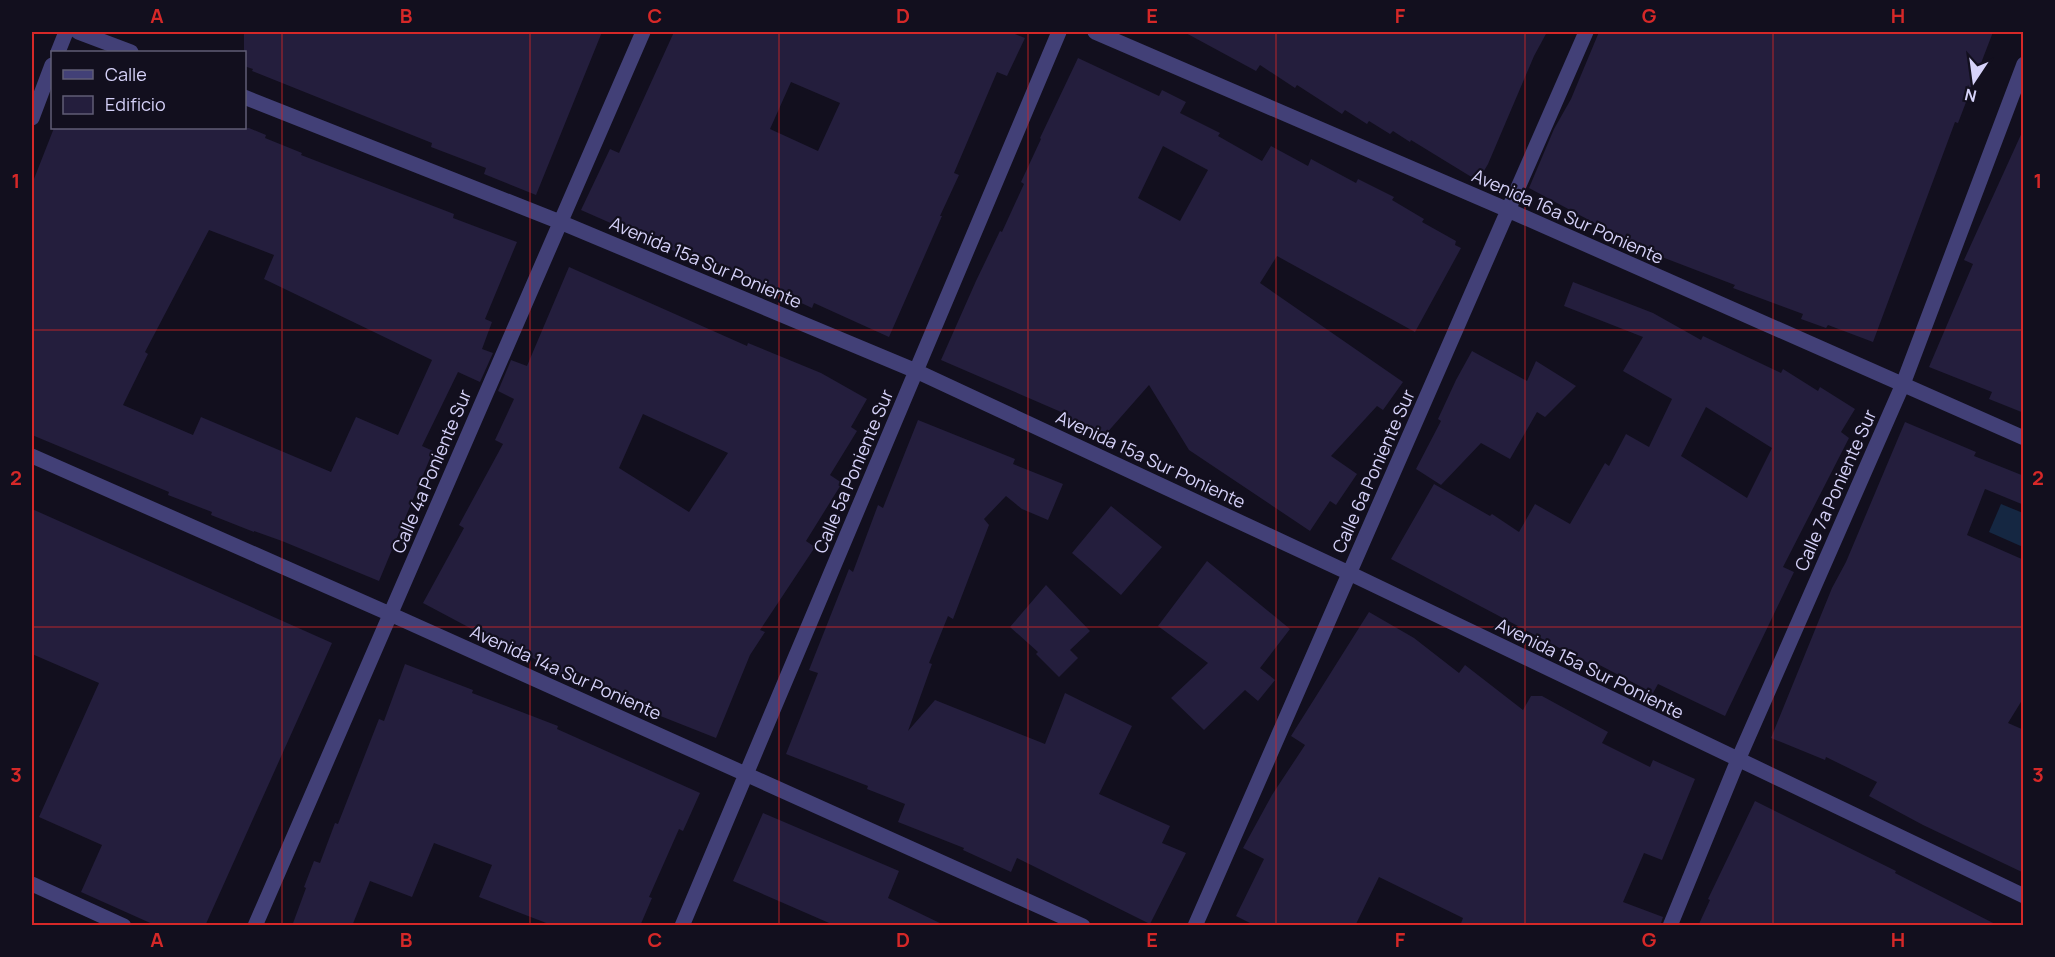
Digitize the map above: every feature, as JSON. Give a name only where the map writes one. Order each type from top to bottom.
[{"type":"street","points":[[58,51],[66,32]]},
{"type":"street","points":[[78,32],[128,51]]},
{"type":"street","name":"Calle 4a Poniente Sur","points":[[255,926],[643,32]]},
{"type":"street","name":"Calle 5a Poniente Sur","points":[[682,926],[1059,32]]},
{"type":"street","name":"Avenida 16a Sur Poniente","points":[[1095,32],[1508,210],[2024,438]]},
{"type":"street","name":"Calle 6a Poniente Sur","points":[[1195,926],[1586,32]]},
{"type":"street","name":"Calle 7a Poniente Sur","points":[[1670,926],[1738,760],[1903,384],[2024,64]]},
{"type":"street","points":[[32,118],[51,68]]},
{"type":"street","name":"Avenida 15a Sur Poniente","points":[[246,98],[560,222],[916,371],[1349,573],[2024,896]]},
{"type":"street","name":"Avenida 14a Sur Poniente","points":[[32,456],[390,614],[1083,926]]},
{"type":"street","points":[[32,884],[124,926]]},
{"type":"water","points":[[2001,504],[2023,513],[2023,547],[1989,532]]},
{"type":"building","points":[[244,32],[602,32],[536,195],[484,174],[486,168],[431,147],[432,143],[252,71],[253,69],[246,67],[246,51],[244,51]]},
{"type":"building","points":[[674,32],[1010,32],[1025,38],[1007,76],[997,72],[954,173],[959,175],[889,337],[814,303],[812,308],[684,248],[681,254],[581,210],[610,149],[619,153]],"holes":[[[791,82],[840,103],[818,151],[770,129]]]},
{"type":"building","points":[[1184,32],[1547,32],[1534,56],[1488,164],[1478,181],[1411,140],[1410,142],[1393,131],[1390,134],[1369,121],[1367,124],[1345,110],[1342,114],[1297,85],[1295,88],[1260,65],[1256,71]]},
{"type":"building","points":[[1599,32],[1993,32],[1958,123],[1955,122],[1873,342],[1828,325],[1826,328],[1801,319],[1803,314],[1733,288],[1735,285],[1641,249],[1643,245],[1615,234],[1529,188],[1554,129],[1571,99]]},
{"type":"building","points":[[1078,58],[1159,96],[1162,90],[1186,102],[1180,113],[1220,133],[1218,136],[1262,161],[1271,146],[1308,166],[1311,159],[1356,183],[1358,179],[1394,197],[1392,200],[1424,219],[1422,222],[1456,241],[1455,245],[1461,248],[1415,332],[1277,256],[1260,283],[1403,382],[1383,410],[1377,406],[1331,456],[1357,474],[1336,505],[1330,501],[1310,531],[1189,450],[1149,385],[1105,435],[1066,418],[1068,415],[941,360],[976,281],[1024,184],[1021,182]],"holes":[[[1163,146],[1208,170],[1180,221],[1138,198]]]},
{"type":"building","points":[[249,128],[266,135],[265,138],[302,153],[301,155],[454,214],[453,218],[517,242],[485,319],[492,322],[482,349],[493,353],[480,382],[458,372],[422,446],[433,451],[379,581],[211,515],[212,512],[168,495],[169,492],[32,435],[32,184],[54,129]],"holes":[[[209,230],[274,255],[264,279],[432,360],[398,435],[356,417],[331,472],[201,417],[193,435],[123,405],[148,354],[145,352]]]},
{"type":"building","points":[[2024,128],[2024,413],[1989,399],[1992,392],[1929,367],[1973,264],[1964,260]]},
{"type":"building","points":[[569,267],[747,346],[748,343],[821,373],[867,399],[851,427],[857,431],[830,475],[842,483],[806,541],[815,547],[760,630],[765,632],[750,655],[716,738],[625,702],[570,667],[563,678],[521,650],[519,654],[423,603],[464,528],[459,525],[503,444],[495,440],[514,399],[498,391],[511,360],[527,366]],"holes":[[[643,414],[728,453],[689,512],[619,468]]]},
{"type":"building","points":[[1573,282],[1653,313],[1701,340],[1703,336],[1781,373],[1783,369],[1818,391],[1820,387],[1855,409],[1841,432],[1849,438],[1783,567],[1794,572],[1725,716],[1658,684],[1653,693],[1590,660],[1588,663],[1391,559],[1434,484],[1490,516],[1492,514],[1519,532],[1535,504],[1570,524],[1605,463],[1609,466],[1626,434],[1649,447],[1672,399],[1623,371],[1643,337],[1564,306]],"holes":[[[1706,407],[1772,448],[1747,498],[1681,456]]]},
{"type":"building","points":[[1472,351],[1527,381],[1536,361],[1576,386],[1545,417],[1537,412],[1510,459],[1481,443],[1441,485],[1416,469],[1441,421],[1438,419],[1456,380]]},
{"type":"building","points":[[918,420],[1015,459],[1013,464],[1063,484],[1048,520],[1022,509],[1006,496],[984,519],[989,525],[953,619],[948,616],[929,663],[932,664],[908,731],[935,700],[1045,744],[1065,693],[1132,726],[1099,794],[1170,826],[1162,843],[1186,853],[1150,924],[1017,858],[1011,872],[963,850],[964,848],[898,822],[905,804],[867,789],[868,786],[786,754],[818,673],[809,670],[849,569],[853,572],[878,505],[883,508]]},
{"type":"building","points":[[1905,422],[1976,452],[1974,456],[2024,476],[2024,505],[1985,489],[1967,535],[2024,560],[2024,697],[2008,723],[2024,730],[2024,873],[1923,825],[1869,796],[1877,782],[1826,757],[1825,760],[1771,738],[1832,588],[1846,562]]},
{"type":"building","points":[[1111,506],[1162,547],[1121,595],[1072,553]]},
{"type":"building","points":[[32,509],[332,643],[205,926],[157,926],[81,892],[102,845],[39,817],[99,683],[32,654]]},
{"type":"building","points":[[1207,561],[1290,629],[1260,668],[1275,680],[1258,701],[1245,690],[1204,730],[1171,698],[1208,663],[1158,626]]},
{"type":"building","points":[[1046,585],[1090,631],[1070,650],[1078,658],[1059,677],[1036,654],[1038,652],[1010,627]]},
{"type":"building","points":[[1369,612],[1414,638],[1459,673],[1465,665],[1523,710],[1531,696],[1542,696],[1608,732],[1602,743],[1650,767],[1653,760],[1695,779],[1662,860],[1644,853],[1623,902],[1663,917],[1660,926],[1460,926],[1463,918],[1379,877],[1355,926],[1256,926],[1236,916],[1264,859],[1243,848],[1272,795],[1305,745],[1291,736]]},
{"type":"building","points":[[405,664],[558,726],[557,729],[700,793],[683,831],[679,829],[649,897],[652,898],[640,926],[554,926],[479,897],[492,865],[434,843],[412,897],[370,881],[352,926],[292,926],[314,861],[320,863],[335,823],[338,824],[379,719],[384,721]]},
{"type":"building","points":[[1755,801],[1896,871],[1895,873],[1999,926],[1698,926],[1710,900],[1708,899]]},
{"type":"building","points":[[763,813],[899,871],[888,898],[946,926],[836,926],[733,881]]}]
